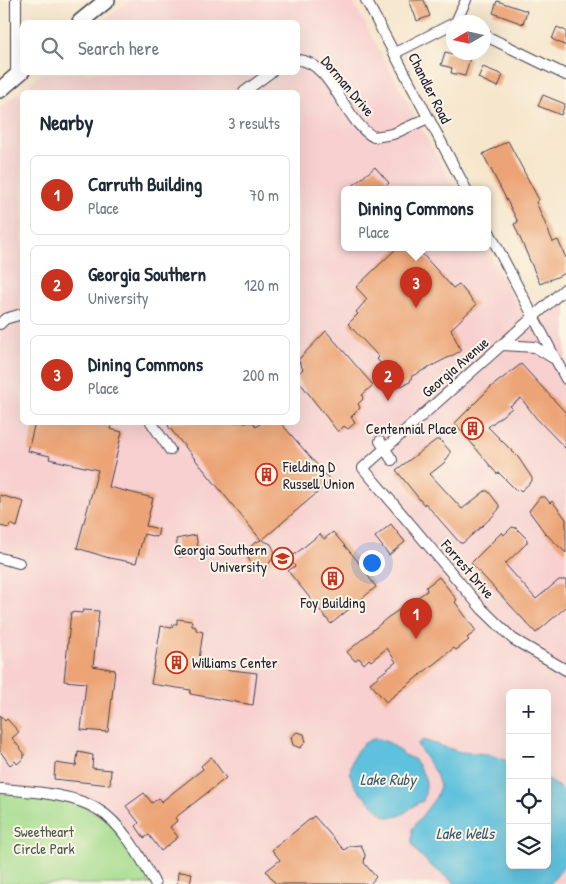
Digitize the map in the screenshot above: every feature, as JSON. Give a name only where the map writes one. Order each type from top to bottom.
[{"type":"main road","points":[[82,20],[107,0]]},
{"type":"main road","points":[[0,90],[19,74]]},
{"type":"street","points":[[16,0],[19,74]]},
{"type":"street","name":"Chandler Road","points":[[366,0],[464,186]]},
{"type":"street","points":[[459,15],[466,0]]},
{"type":"street","points":[[395,53],[446,28]]},
{"type":"street","points":[[491,38],[566,75]]},
{"type":"street","name":"Dorman Drive","points":[[300,61],[315,66],[358,122],[374,137],[392,134],[428,118]]},
{"type":"street","points":[[247,90],[267,75]]},
{"type":"street","points":[[491,235],[535,316],[566,379]]},
{"type":"street","name":"Georgia Avenue","points":[[363,468],[383,445],[502,345],[566,288]]},
{"type":"street","points":[[0,324],[5,319],[20,315]]},
{"type":"street","points":[[502,345],[516,344],[535,347],[555,359]]},
{"type":"street","points":[[153,425],[170,450]]},
{"type":"street","points":[[383,445],[392,460]]},
{"type":"street","name":"Forrest Drive","points":[[363,468],[482,609],[513,639],[566,670]]},
{"type":"street","points":[[0,558],[19,563]]},
{"type":"street","points":[[0,789],[46,795],[75,801],[97,809],[113,823],[141,857],[155,884]]},
{"type":"shaded area","name":"Georgia Southern University","points":[[131,0],[352,0],[452,186],[341,186],[341,251],[487,251],[530,329],[566,299],[566,884],[0,884],[0,108],[20,92],[20,425],[300,425],[300,90],[22,90],[41,75],[300,75],[300,20],[106,20]]},
{"type":"green space","name":"Sweetheart Circle Park","points":[[0,789],[75,801],[113,823],[155,884],[0,884]]},
{"type":"water","name":"Lake Ruby","points":[[374,739],[388,742],[408,757],[414,759],[425,780],[426,789],[423,801],[397,816],[389,817],[381,813],[360,792],[352,780],[352,760],[356,752],[364,744]]},
{"type":"water","name":"Lake Wells","points":[[423,740],[460,752],[488,754],[506,761],[506,869],[551,869],[551,781],[566,793],[566,864],[550,884],[456,884],[430,865],[416,851],[412,843],[412,829],[436,797],[440,786],[436,774],[417,744]]},
{"type":"building","points":[[409,0],[424,0],[430,16],[417,21]]},
{"type":"building","points":[[497,1],[527,11],[523,24],[493,13]]},
{"type":"building","points":[[557,27],[566,31],[566,46],[552,39]]},
{"type":"building","points":[[445,52],[446,60],[469,60],[465,76],[451,73],[452,68],[441,65]]},
{"type":"building","points":[[483,67],[503,75],[498,87],[478,78]]},
{"type":"building","points":[[543,95],[565,104],[561,115],[538,106]]},
{"type":"building","points":[[508,141],[539,200],[536,202],[553,242],[558,240],[566,258],[566,273],[540,284],[514,224],[518,222],[483,154]]},
{"type":"building","points":[[375,167],[389,183],[386,186],[353,186]]},
{"type":"building","points":[[394,251],[420,251],[453,288],[459,284],[476,305],[451,329],[461,351],[412,376],[410,382],[401,386],[395,380],[395,364],[387,371],[377,359],[379,357],[348,324],[358,314],[356,312],[367,299],[356,287]]},
{"type":"building","points":[[326,331],[373,385],[362,395],[363,399],[358,404],[360,408],[351,417],[355,423],[348,429],[344,426],[338,432],[300,383],[300,372],[303,369],[300,358]]},
{"type":"building","name":"Centennial Place","points":[[521,364],[566,413],[566,449],[536,418],[521,398],[510,406],[512,408],[488,427],[518,457],[532,478],[532,481],[521,491],[519,489],[517,491],[499,473],[497,474],[455,423],[491,387]]},
{"type":"building","points":[[34,425],[111,425],[110,429],[122,432],[109,487],[153,498],[146,526],[159,529],[157,537],[144,534],[136,563],[109,558],[77,548],[98,470],[49,459],[50,456],[28,451]]},
{"type":"building","name":"Fielding D Russell Union","points":[[255,425],[256,427],[258,425],[283,425],[331,481],[262,540],[271,544],[274,550],[274,556],[268,565],[262,568],[252,565],[247,556],[248,550],[254,543],[261,540],[168,426]]},
{"type":"building","name":"Centennial Place","points":[[436,440],[440,440],[450,451],[450,454],[444,463],[430,474],[462,509],[485,491],[488,491],[499,505],[499,509],[492,517],[463,543],[460,543],[425,503],[424,505],[396,470]]},
{"type":"building","points":[[0,495],[24,502],[17,527],[10,524],[9,528],[0,526]]},
{"type":"building","points":[[540,497],[545,497],[550,503],[552,501],[566,519],[566,553],[545,533],[529,511]]},
{"type":"building","points":[[391,524],[405,542],[389,555],[375,537]]},
{"type":"building","points":[[512,527],[516,528],[527,539],[527,543],[505,564],[536,599],[559,580],[566,580],[566,607],[536,633],[471,563],[502,532],[504,535]]},
{"type":"building","name":"Foy Building","points":[[333,532],[376,587],[331,624],[288,571],[295,566],[289,559],[320,534],[324,539]]},
{"type":"building","points":[[196,535],[199,553],[179,557],[176,539]]},
{"type":"building","points":[[439,577],[457,600],[455,602],[476,631],[467,638],[469,640],[456,650],[454,648],[386,702],[370,683],[396,662],[387,648],[371,661],[369,659],[364,664],[359,658],[355,661],[347,652],[387,618],[427,591],[426,587]]},
{"type":"building","points":[[83,610],[99,611],[93,666],[115,670],[108,732],[81,730],[86,683],[64,681],[71,612],[82,613]]},
{"type":"building","name":"Williams Center","points":[[177,619],[192,621],[192,626],[196,627],[196,630],[203,632],[198,666],[257,673],[253,705],[190,694],[191,690],[151,684],[161,626],[172,628],[173,624],[177,624]]},
{"type":"building","points":[[0,715],[5,721],[7,719],[19,732],[12,738],[24,753],[24,758],[17,764],[15,761],[10,765],[0,751]]},
{"type":"building","points":[[297,732],[304,734],[306,742],[300,748],[293,745],[291,737]]},
{"type":"building","points":[[78,752],[93,755],[92,768],[111,770],[110,785],[54,779],[55,763],[76,766]]},
{"type":"building","points":[[211,757],[226,778],[175,818],[177,821],[170,827],[178,837],[161,851],[149,835],[144,838],[136,826],[139,823],[126,806],[144,793],[152,803],[159,798],[161,802],[203,769],[201,766]]},
{"type":"building","points":[[314,816],[344,850],[350,846],[361,845],[365,855],[364,863],[376,877],[370,884],[276,884],[266,871],[280,860],[272,850]]},
{"type":"building","points":[[178,872],[192,873],[190,884],[177,884]]},
{"type":"place","name":"Dining Commons","points":[[416,308]]},
{"type":"place","name":"Georgia Southern","points":[[388,401]]},
{"type":"place","name":"Centennial Place","points":[[473,428]]},
{"type":"place","name":"Fielding D Russell Union","points":[[267,475]]},
{"type":"place","name":"Georgia Southern University","points":[[283,558]]},
{"type":"place","name":"Foy Building","points":[[333,579]]},
{"type":"place","name":"Carruth Building","points":[[416,639]]},
{"type":"place","name":"Williams Center","points":[[176,662]]}]
